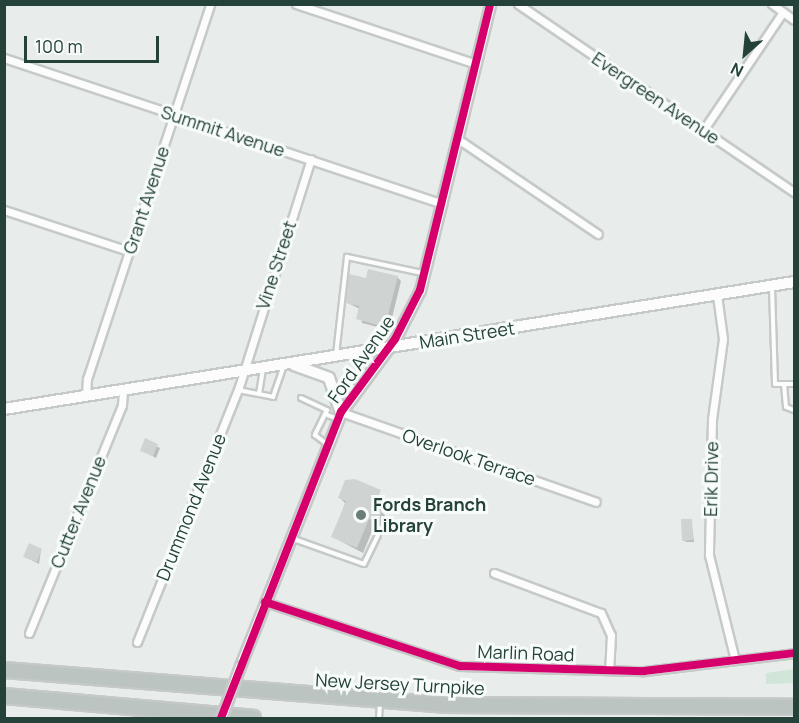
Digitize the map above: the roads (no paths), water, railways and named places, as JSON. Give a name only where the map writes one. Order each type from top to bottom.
[{"type":"highway","name":"New Jersey Turnpike","points":[[4,670],[380,701],[614,709],[795,707]]},
{"type":"highway","points":[[4,696],[253,718]]},
{"type":"main road","name":"Main Street","points":[[4,409],[791,283]]},
{"type":"main road","points":[[284,364],[329,378],[340,416]]},
{"type":"street","name":"Grant Avenue","points":[[86,396],[129,251],[210,4]]},
{"type":"street","points":[[296,4],[476,64]]},
{"type":"street","name":"Ford Avenue","points":[[221,718],[340,416],[389,348],[425,274],[490,4]]},
{"type":"street","name":"Evergreen Avenue","points":[[518,4],[795,192]]},
{"type":"street","points":[[772,4],[795,20]]},
{"type":"street","points":[[704,129],[783,12]]},
{"type":"street","name":"Summit Avenue","points":[[4,58],[442,204]]},
{"type":"street","points":[[458,139],[598,234]]},
{"type":"street","name":"Vine Street","points":[[243,371],[311,159]]},
{"type":"street","points":[[4,210],[129,251]]},
{"type":"street","name":"Erik Drive","points":[[717,295],[723,349],[712,419],[709,555],[735,660]]},
{"type":"street","name":"Drummond Avenue","points":[[137,642],[238,390],[243,371]]},
{"type":"street","name":"Cutter Avenue","points":[[29,633],[122,405],[123,390]]},
{"type":"street","name":"Overlook Terrace","points":[[340,416],[596,502]]},
{"type":"street","points":[[494,573],[601,613],[611,635],[609,670]]},
{"type":"street","name":"Marlin Road","points":[[265,602],[440,663],[609,670],[735,660],[795,652]]},
{"type":"lane","points":[[336,356],[347,257],[425,274]]},
{"type":"lane","points":[[772,286],[775,384],[795,384]]},
{"type":"lane","points":[[238,390],[273,397],[284,364]]},
{"type":"lane","points":[[259,394],[263,368]]},
{"type":"lane","points":[[784,384],[786,407],[795,410]]},
{"type":"lane","points":[[301,398],[327,410],[315,435],[328,444]]},
{"type":"lane","points":[[325,414],[340,416]]},
{"type":"lane","points":[[290,538],[364,564],[378,536]]},
{"type":"lane","points":[[379,718],[380,701]]},
{"type":"place","name":"Fords Branch Library","points":[[361,515]]}]
